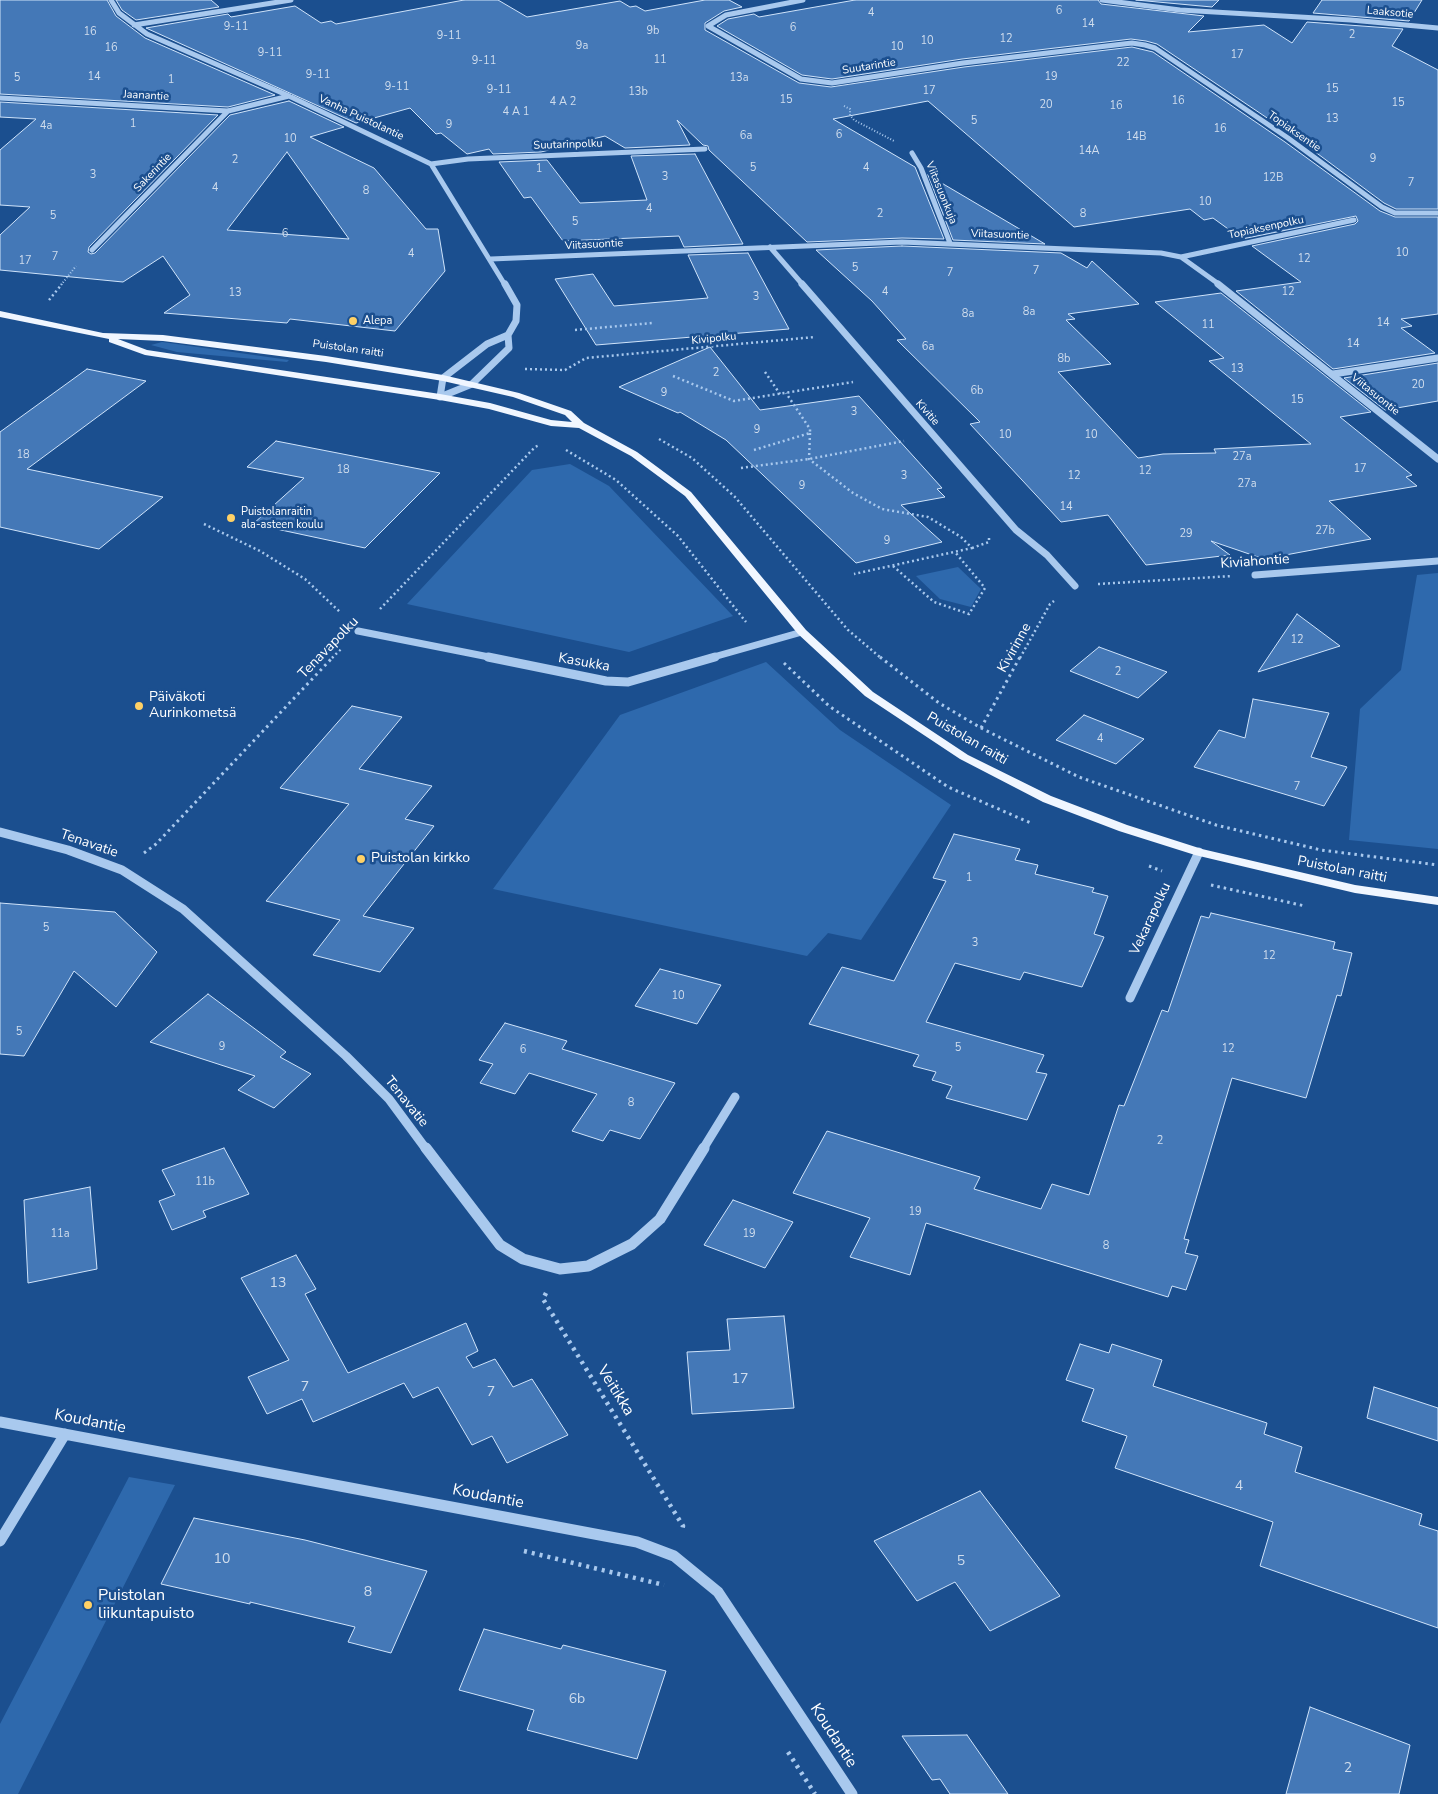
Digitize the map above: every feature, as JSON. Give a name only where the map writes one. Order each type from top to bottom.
[{"type":"main road","name":"Puistolan raitti","points":[[0,314],[103,336],[145,352],[440,396],[490,406],[551,423],[581,425]]},
{"type":"main road","name":"Puistolan raitti","points":[[103,336],[162,338],[326,359],[443,378],[516,395],[568,413],[581,425],[634,454],[688,494],[802,632],[869,694],[964,757],[1047,799],[1123,828],[1199,852],[1355,889],[1438,900]]},
{"type":"street","name":"Vanha Puistolantie","points":[[111,0],[119,13],[147,34],[289,96],[431,164]]},
{"type":"street","points":[[134,25],[291,0]]},
{"type":"street","name":"Suutarintie","points":[[803,0],[726,15],[708,26],[801,78],[816,82],[832,83],[962,63],[1132,43],[1145,45]]},
{"type":"street","name":"Laaksotie","points":[[1102,0],[1180,10],[1438,28]]},
{"type":"street","name":"Topiaksentie","points":[[1145,45],[1155,48],[1288,138],[1382,207],[1395,213],[1438,213]]},
{"type":"street","name":"Jaanantie","points":[[0,98],[228,111],[289,96]]},
{"type":"street","name":"Sakerintie","points":[[92,250],[228,111]]},
{"type":"street","name":"Suutarinpolku","points":[[431,164],[468,159],[705,149]]},
{"type":"street","name":"Viitasuonkuja","points":[[912,153],[921,168],[950,242]]},
{"type":"street","points":[[431,164],[491,259],[517,305],[516,321],[508,335],[509,348],[498,362],[472,384],[440,396]]},
{"type":"street","name":"Topiaksenpolku","points":[[1182,257],[1354,220]]},
{"type":"street","name":"Viitasuontie","points":[[491,259],[770,247],[950,242],[1148,251],[1182,257],[1195,265],[1438,458]]},
{"type":"street","name":"Kivitie","points":[[770,247],[1016,530],[1047,555],[1074,586]]},
{"type":"street","points":[[440,396],[443,378],[487,344],[508,335]]},
{"type":"street","points":[[1333,374],[1438,358]]},
{"type":"street","name":"Kiviahontie","points":[[1255,574],[1438,561]]},
{"type":"street","name":"Kasukka","points":[[358,632],[606,681],[628,682],[802,632]]},
{"type":"street","name":"Tenavatie","points":[[0,832],[68,850],[122,870],[183,909],[390,1099],[500,1245],[523,1259],[560,1269],[588,1266],[632,1244],[660,1219],[735,1097]]},
{"type":"street","name":"Vekarapolku","points":[[1130,998],[1199,852]]},
{"type":"street","name":"Koudantie","points":[[0,1422],[637,1542],[674,1556],[718,1592],[852,1794]]},
{"type":"street","points":[[0,1541],[65,1434]]},
{"type":"path","points":[[816,82],[814,91],[850,109],[850,115],[854,120],[884,136]]},
{"type":"path","points":[[43,304],[92,250]]},
{"type":"path","points":[[575,330],[652,323]]},
{"type":"path","name":"Kivipolku","points":[[517,370],[541,368],[565,370],[586,358],[845,334]]},
{"type":"path","points":[[764,372],[780,394]]},
{"type":"path","points":[[673,376],[734,401],[883,377]]},
{"type":"path","points":[[786,393],[810,429],[809,459]]},
{"type":"path","points":[[754,450],[810,433]]},
{"type":"path","points":[[654,436],[692,458],[735,497],[848,630],[902,676],[939,703],[981,728],[1079,777],[1216,825],[1321,850],[1438,865]]},
{"type":"path","points":[[741,468],[809,459],[912,440]]},
{"type":"path","name":"Tenavapolku","points":[[122,870],[156,844],[535,447],[543,444]]},
{"type":"path","points":[[559,445],[616,480],[678,536],[763,643],[829,706],[948,787],[1040,826]]},
{"type":"path","points":[[809,459],[853,493],[867,501],[882,509],[928,517],[961,537],[972,548],[854,574]]},
{"type":"path","points":[[204,524],[260,551],[304,579],[358,632]]},
{"type":"path","points":[[893,566],[934,602],[970,614],[985,588],[955,552]]},
{"type":"path","name":"Kiviahontie","points":[[1074,586],[1255,574]]},
{"type":"path","name":"Kivirinne","points":[[981,728],[1050,604],[1074,586]]},
{"type":"path","points":[[1140,863],[1185,879],[1308,907]]},
{"type":"path","name":"Veitikka","points":[[560,1269],[543,1299],[683,1526]]},
{"type":"path","points":[[515,1549],[672,1589]]},
{"type":"path","points":[[784,1746],[815,1794]]},
{"type":"shaded area","points":[[162,342],[289,360],[287,362],[177,352],[151,345]]},
{"type":"shaded area","points":[[570,464],[609,486],[733,616],[629,652],[407,604],[532,470]]},
{"type":"shaded area","points":[[958,567],[981,589],[971,607],[940,599],[916,576]]},
{"type":"shaded area","points":[[1438,573],[1438,849],[1349,840],[1360,709],[1401,670],[1417,575]]},
{"type":"shaded area","points":[[766,662],[840,730],[951,805],[861,940],[828,933],[807,956],[493,889],[620,715]]},
{"type":"shaded area","name":"Puistolan liikuntapuisto","points":[[129,1477],[175,1485],[18,1794],[0,1794],[0,1724]]},
{"type":"building","points":[[0,0],[107,0],[116,16],[145,38],[275,95],[228,107],[0,94]]},
{"type":"building","points":[[116,0],[211,0],[219,7],[136,20],[122,10]]},
{"type":"building","points":[[464,0],[498,0],[527,17],[620,1],[630,7],[636,6],[645,11],[705,0],[729,0],[742,7],[724,11],[705,23],[705,30],[799,83],[831,87],[964,67],[1132,47],[1153,52],[1285,142],[1380,211],[1395,217],[1438,217],[1438,314],[1401,319],[1412,326],[1401,328],[1435,353],[1333,369],[1236,291],[1301,282],[1252,246],[1355,224],[1358,221],[1356,216],[1242,239],[1213,218],[1204,220],[1190,209],[1074,227],[928,101],[833,119],[915,167],[944,239],[902,238],[807,242],[709,150],[708,146],[703,145],[677,120],[690,145],[625,148],[605,136],[541,152],[493,154],[489,149],[467,154],[441,133],[436,134],[410,108],[356,123],[146,28],[228,14],[231,17],[295,6],[321,23],[331,21],[336,24]]},
{"type":"building","points":[[855,0],[1098,0],[1101,4],[1204,16],[1188,32],[1264,25],[1292,43],[1307,22],[1403,29],[1392,46],[1438,70],[1438,209],[1396,209],[1384,203],[1291,134],[1157,44],[1146,41],[1131,39],[962,59],[832,79],[802,75],[717,26],[728,19],[754,14],[759,17]]},
{"type":"building","points":[[1136,0],[1219,0],[1212,7]]},
{"type":"building","points":[[1322,0],[1422,0],[1409,21],[1313,13]]},
{"type":"building","points":[[289,101],[344,127],[310,137],[374,168],[426,229],[438,229],[445,271],[395,331],[290,319],[287,323],[164,313],[190,295],[163,256],[123,282],[0,270],[0,235],[30,207],[0,205],[0,150],[36,119],[0,117],[0,102],[218,115],[89,247],[88,252],[91,254],[95,253],[230,115]],"holes":[[[287,152],[349,239],[227,230]]]},
{"type":"building","points":[[695,154],[743,244],[684,247],[679,236],[563,241],[531,197],[524,198],[499,162],[547,160],[580,203],[647,200],[631,156]]},
{"type":"building","points":[[928,175],[1045,244],[953,240]]},
{"type":"building","points":[[902,246],[1061,253],[1087,268],[1092,261],[1139,304],[1068,314],[1075,319],[1066,320],[1111,364],[1058,372],[1138,458],[1163,454],[1216,453],[1214,449],[1311,444],[1209,361],[1224,358],[1155,302],[1221,293],[1371,412],[1340,417],[1412,475],[1406,477],[1417,486],[1329,501],[1371,539],[1264,559],[1211,541],[1230,555],[1146,565],[1108,515],[1061,522],[970,424],[980,422],[897,340],[906,339],[872,301],[816,250]]},
{"type":"building","points":[[748,253],[789,329],[596,345],[555,279],[593,274],[614,306],[708,298],[688,255]]},
{"type":"building","points":[[710,347],[760,410],[859,396],[942,488],[937,489],[945,497],[901,505],[942,542],[856,563],[726,440],[680,412],[678,413],[619,387]]},
{"type":"building","points":[[1438,363],[1438,401],[1385,410],[1344,378]]},
{"type":"building","points":[[87,369],[146,381],[27,469],[163,497],[99,549],[0,527],[0,432]]},
{"type":"building","points":[[276,441],[440,473],[365,548],[253,524],[304,478],[247,467]]},
{"type":"building","points":[[1297,614],[1340,646],[1258,672]]},
{"type":"building","points":[[1099,647],[1167,672],[1138,698],[1070,671]]},
{"type":"building","points":[[1253,699],[1329,713],[1311,757],[1347,767],[1324,806],[1194,767],[1219,730],[1245,738]]},
{"type":"building","points":[[352,706],[402,717],[359,769],[432,786],[405,819],[434,826],[363,916],[414,928],[380,972],[313,955],[340,920],[266,901],[349,804],[280,788]]},
{"type":"building","points":[[1084,715],[1144,739],[1116,764],[1056,740]]},
{"type":"building","points":[[954,834],[1020,849],[1015,860],[1038,865],[1035,874],[1094,888],[1092,892],[1108,896],[1094,934],[1104,937],[1082,987],[1024,972],[1020,980],[955,963],[926,1022],[1044,1055],[1036,1072],[1047,1074],[1027,1120],[946,1098],[952,1086],[932,1080],[936,1072],[913,1066],[919,1055],[809,1024],[842,967],[894,981],[946,881],[933,878]]},
{"type":"building","points":[[0,903],[115,912],[157,952],[116,1007],[74,971],[24,1056],[0,1054]]},
{"type":"building","points":[[1211,913],[1335,942],[1333,949],[1352,953],[1341,996],[1337,995],[1306,1098],[1232,1078],[1184,1239],[1189,1240],[1185,1253],[1198,1256],[1186,1290],[1172,1286],[1168,1297],[926,1223],[910,1275],[850,1257],[870,1218],[793,1193],[827,1131],[980,1177],[974,1189],[1041,1209],[1052,1184],[1089,1195],[1119,1105],[1124,1106],[1162,1010],[1168,1012],[1201,916],[1209,918]]},
{"type":"building","points":[[660,969],[721,985],[697,1024],[635,1006]]},
{"type":"building","points":[[208,994],[286,1052],[280,1057],[311,1074],[274,1108],[238,1090],[255,1076],[150,1042]]},
{"type":"building","points":[[505,1023],[567,1041],[562,1049],[675,1083],[640,1139],[610,1130],[603,1141],[572,1131],[597,1094],[529,1073],[515,1094],[480,1083],[493,1064],[479,1060]]},
{"type":"building","points":[[224,1148],[249,1194],[203,1211],[206,1217],[172,1230],[159,1201],[175,1195],[162,1170]]},
{"type":"building","points":[[90,1187],[97,1269],[28,1283],[24,1200]]},
{"type":"building","points":[[733,1200],[793,1222],[765,1268],[704,1245]]},
{"type":"building","points":[[296,1255],[316,1289],[305,1294],[348,1373],[466,1323],[478,1351],[466,1357],[473,1368],[495,1359],[513,1387],[532,1379],[568,1435],[507,1463],[492,1436],[472,1445],[438,1387],[413,1398],[404,1383],[313,1422],[302,1399],[267,1414],[248,1377],[289,1360],[241,1278]]},
{"type":"building","points":[[784,1316],[794,1408],[692,1414],[687,1352],[730,1350],[727,1319]]},
{"type":"building","points":[[1080,1344],[1109,1353],[1112,1344],[1162,1360],[1153,1386],[1267,1423],[1264,1434],[1302,1447],[1295,1472],[1422,1514],[1419,1525],[1438,1531],[1438,1628],[1260,1566],[1273,1522],[1115,1468],[1127,1436],[1082,1421],[1094,1389],[1066,1380]]},
{"type":"building","points":[[1374,1387],[1438,1408],[1438,1441],[1367,1418]]},
{"type":"building","points":[[980,1491],[1060,1596],[990,1631],[955,1582],[917,1601],[874,1541]]},
{"type":"building","points":[[194,1518],[305,1540],[427,1571],[391,1653],[348,1642],[355,1627],[250,1602],[250,1604],[161,1584]]},
{"type":"building","points":[[484,1629],[561,1649],[563,1645],[666,1671],[637,1759],[527,1730],[534,1710],[459,1690]]},
{"type":"building","points":[[1310,1707],[1410,1745],[1399,1794],[1286,1794]]},
{"type":"building","points":[[967,1735],[1008,1794],[950,1794],[940,1779],[932,1780],[902,1736]]},
{"type":"place","name":"Alepa","points":[[353,321]]},
{"type":"place","name":"Puistolanraitin ala-asteen koulu","points":[[231,518]]},
{"type":"place","name":"Päiväkoti Aurinkometsä","points":[[139,706]]},
{"type":"place","name":"Puistolan kirkko","points":[[361,859]]},
{"type":"place","name":"Puistolan liikuntapuisto","points":[[88,1605]]}]
